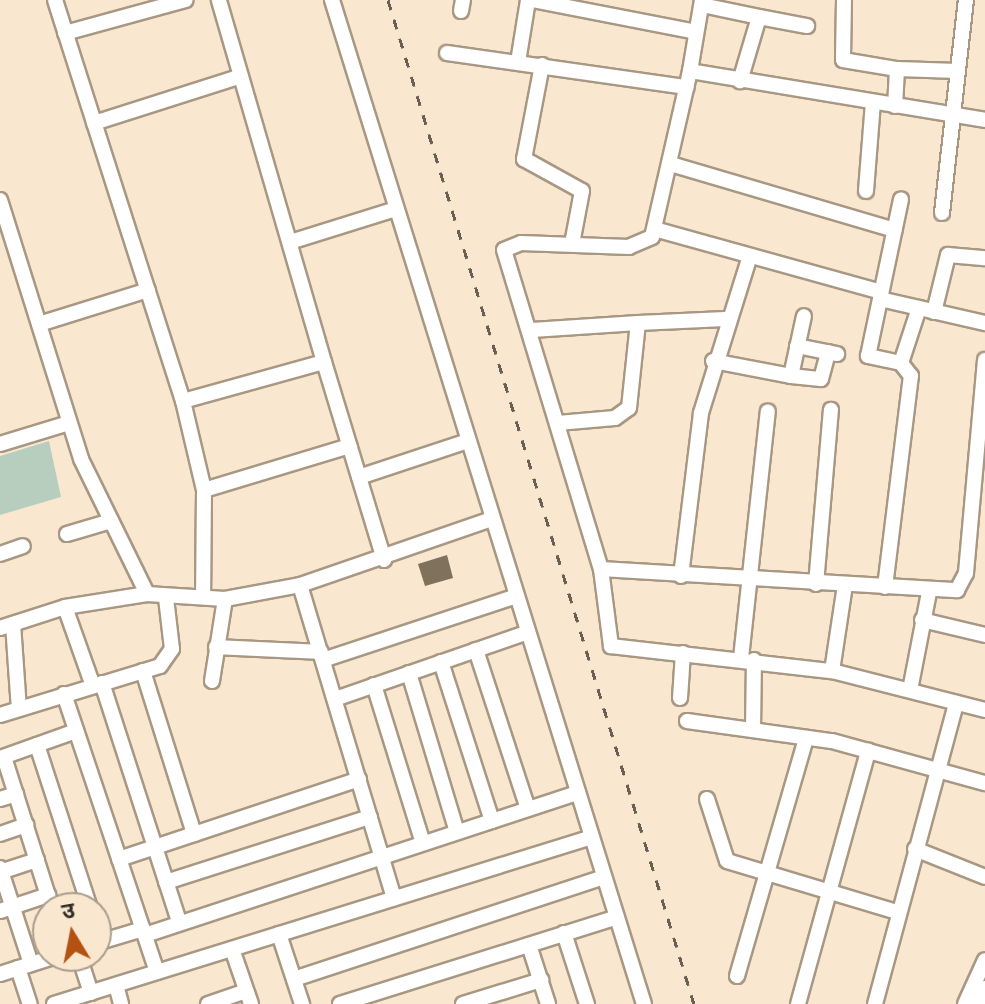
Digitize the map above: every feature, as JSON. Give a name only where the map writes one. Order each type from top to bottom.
[{"type":"main road","points":[[980,1004],[985,992]]},
{"type":"street","points":[[55,0],[183,401],[204,490],[203,597]]},
{"type":"street","points":[[65,33],[186,0]]},
{"type":"street","points":[[219,0],[384,560]]},
{"type":"street","points":[[332,0],[644,1004]]},
{"type":"street","points":[[518,62],[530,0],[696,32]]},
{"type":"street","points":[[844,0],[843,60],[897,69],[958,71]]},
{"type":"street","points":[[942,213],[966,0]]},
{"type":"street","points":[[807,26],[702,2],[674,165],[658,230],[638,246],[521,243],[504,250],[532,330],[601,569],[611,646],[832,671],[985,710]]},
{"type":"street","points":[[740,81],[759,17]]},
{"type":"street","points":[[447,53],[687,87]]},
{"type":"street","points":[[542,65],[524,159],[582,191],[572,244]]},
{"type":"street","points":[[895,106],[897,69]]},
{"type":"street","points":[[690,71],[985,120]]},
{"type":"street","points":[[94,123],[241,76]]},
{"type":"street","points":[[866,191],[873,103]]},
{"type":"street","points":[[674,165],[895,230]]},
{"type":"street","points":[[901,199],[868,356],[901,363]]},
{"type":"street","points":[[1,207],[69,423],[111,521],[147,594]]},
{"type":"street","points":[[290,242],[396,209]]},
{"type":"street","points":[[658,230],[919,308],[985,323]]},
{"type":"street","points":[[934,312],[948,255],[985,258]]},
{"type":"street","points":[[681,576],[713,361],[725,319],[750,256]]},
{"type":"street","points":[[39,324],[148,290]]},
{"type":"street","points":[[885,587],[911,386],[901,363],[919,308]]},
{"type":"street","points":[[791,376],[804,316]]},
{"type":"street","points":[[532,330],[725,319]]},
{"type":"street","points":[[558,423],[615,418],[629,408],[638,323]]},
{"type":"street","points":[[713,361],[821,379],[833,353],[797,346]]},
{"type":"street","points":[[601,569],[747,582],[885,587],[929,592],[957,590],[966,573],[985,360]]},
{"type":"street","points":[[183,401],[324,362]]},
{"type":"street","points":[[816,584],[831,410]]},
{"type":"street","points":[[753,730],[747,659],[747,582],[768,411]]},
{"type":"street","points":[[0,444],[69,423]]},
{"type":"street","points":[[359,477],[468,441]]},
{"type":"street","points":[[204,490],[350,446]]},
{"type":"street","points":[[19,709],[6,626],[65,607],[147,594],[166,598],[225,599],[300,585],[384,560],[492,519]]},
{"type":"street","points":[[67,534],[111,521]]},
{"type":"street","points":[[0,554],[23,546]]},
{"type":"street","points":[[300,585],[394,898]]},
{"type":"street","points":[[832,671],[845,585]]},
{"type":"street","points":[[910,690],[929,592]]},
{"type":"street","points":[[216,647],[322,656],[516,596]]},
{"type":"street","points":[[0,715],[160,666],[172,649],[166,598]]},
{"type":"street","points":[[212,681],[225,599]]},
{"type":"street","points":[[65,607],[98,684],[179,922]]},
{"type":"street","points":[[922,620],[985,635]]},
{"type":"street","points":[[335,699],[528,632]]},
{"type":"street","points":[[476,650],[528,809]]},
{"type":"street","points":[[680,698],[683,653]]},
{"type":"street","points":[[441,662],[492,821]]},
{"type":"street","points":[[143,671],[194,834]]},
{"type":"street","points":[[409,673],[457,832]]},
{"type":"street","points":[[374,685],[423,843]]},
{"type":"street","points":[[64,694],[157,972]]},
{"type":"street","points":[[875,1004],[897,912],[956,703]]},
{"type":"street","points":[[687,721],[806,738],[868,751],[985,783]]},
{"type":"street","points":[[47,892],[2,758],[76,731]]},
{"type":"street","points":[[737,976],[806,738]]},
{"type":"street","points":[[37,745],[85,892]]},
{"type":"street","points":[[798,1004],[868,751]]},
{"type":"street","points":[[119,859],[359,779]]},
{"type":"street","points":[[112,940],[179,922],[578,793]]},
{"type":"street","points":[[0,799],[16,794]]},
{"type":"street","points":[[707,799],[727,861],[768,876],[897,912]]},
{"type":"street","points":[[166,882],[370,817]]},
{"type":"street","points":[[0,834],[26,825]]},
{"type":"street","points":[[54,1004],[592,837]]},
{"type":"street","points":[[915,849],[985,877]]},
{"type":"street","points":[[30,1004],[24,966],[6,909],[0,870],[37,860]]},
{"type":"street","points":[[294,979],[604,877]]},
{"type":"street","points":[[6,909],[32,904]]},
{"type":"street","points":[[341,1004],[617,917]]},
{"type":"street","points":[[564,933],[587,1004]]},
{"type":"street","points":[[279,934],[302,1004]]},
{"type":"street","points":[[529,945],[548,1004]]},
{"type":"street","points":[[208,1004],[248,997],[232,949]]},
{"type":"street","points":[[965,1004],[985,960]]},
{"type":"street","points":[[0,974],[32,964]]},
{"type":"street","points":[[84,972],[91,993]]},
{"type":"street","points":[[467,1003],[509,997],[541,980]]},
{"type":"street","points":[[116,985],[121,1004]]},
{"type":"green space","points":[[49,441],[61,497],[0,515],[0,456]]},
{"type":"building","points":[[447,555],[453,578],[425,586],[418,564]]},
{"type":"railway","points":[[388,0],[694,1004]]}]
